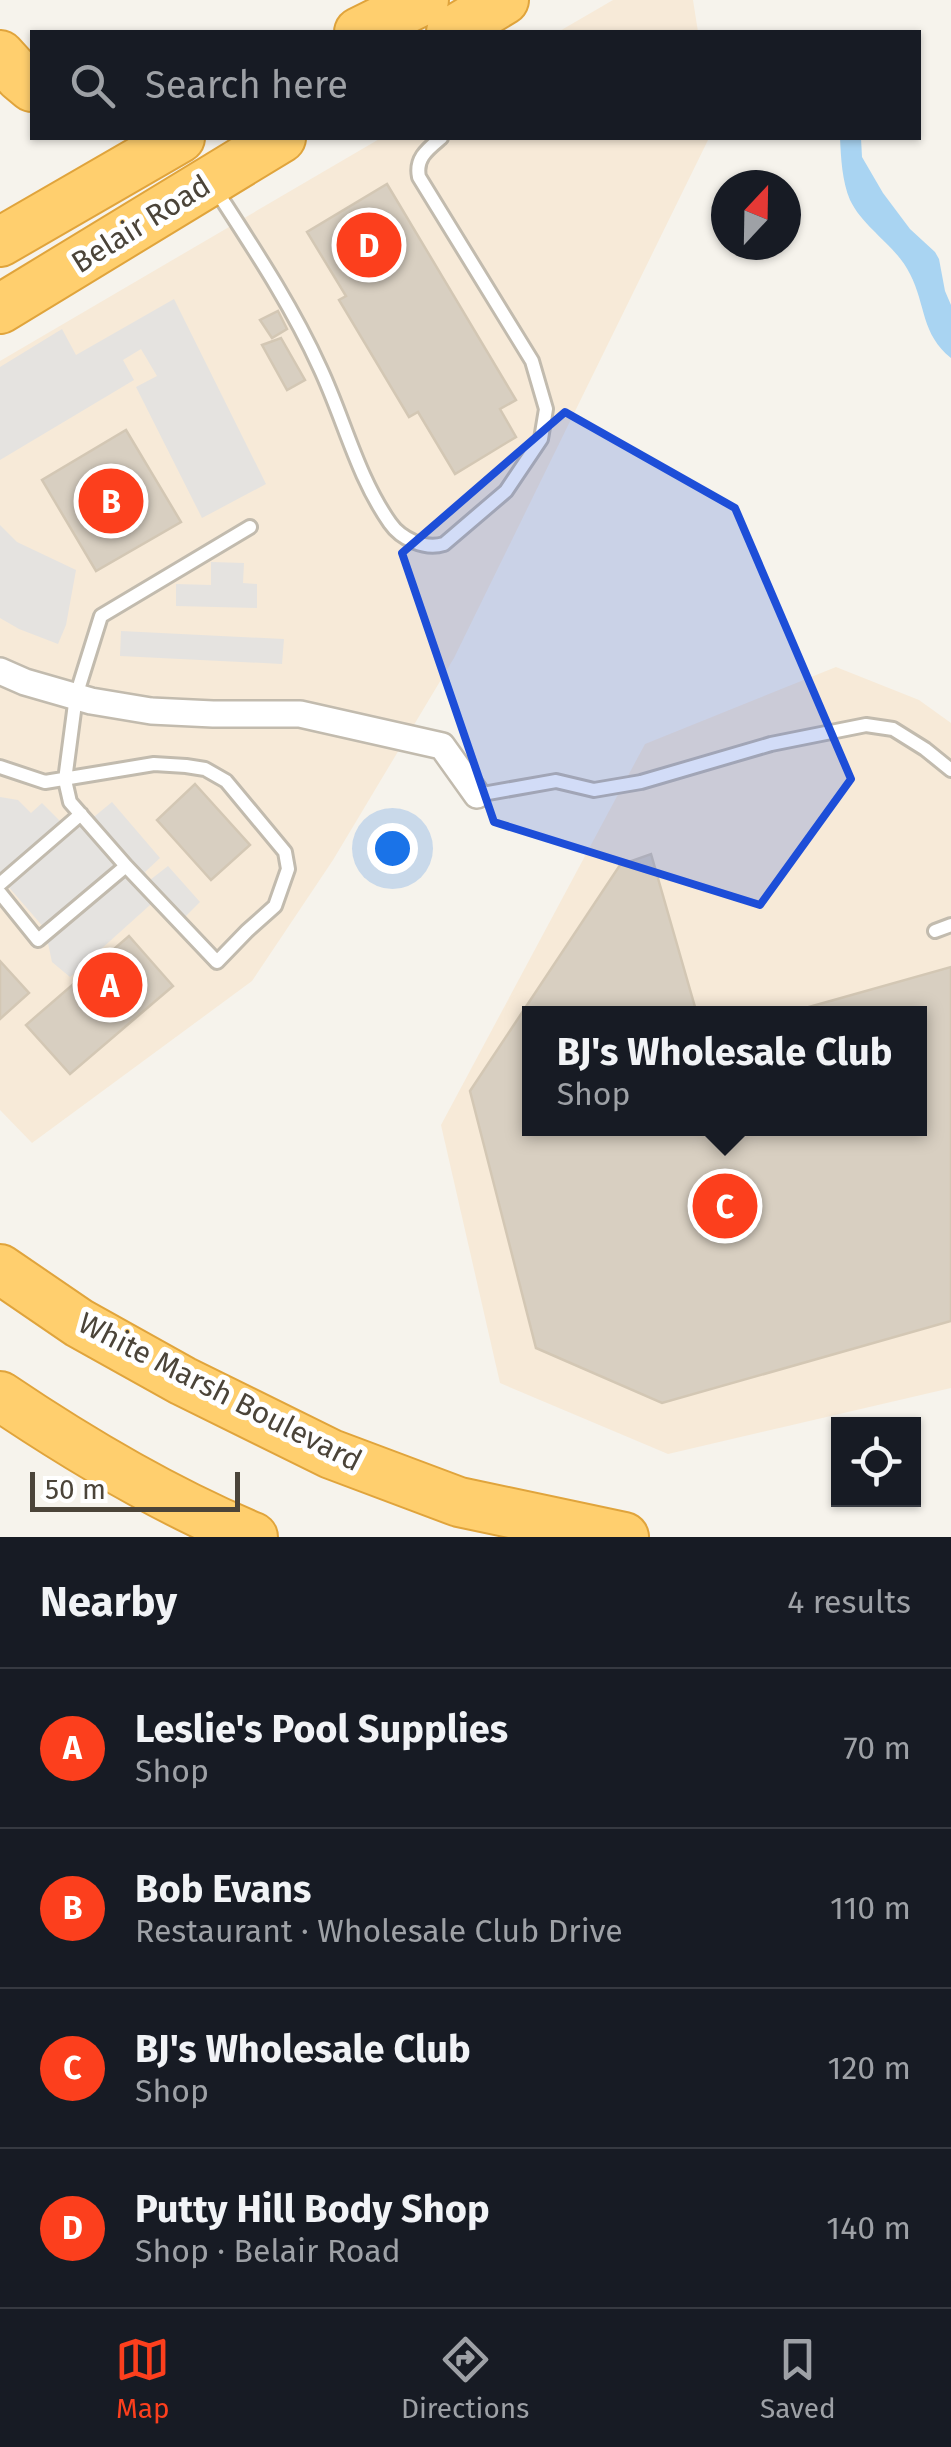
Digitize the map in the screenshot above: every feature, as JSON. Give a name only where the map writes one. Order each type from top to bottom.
[{"type":"highway","points":[[454,30],[504,0]]},
{"type":"highway","points":[[364,30],[411,3]]},
{"type":"highway","points":[[0,55],[30,86]]},
{"type":"highway","name":"Belair Road","points":[[0,242],[177,140]]},
{"type":"highway","name":"Belair Road","points":[[0,308],[278,140]]},
{"type":"highway","points":[[0,266],[97,187]]},
{"type":"highway","name":"White Marsh Boulevard","points":[[0,1269],[96,1333],[330,1454],[458,1502],[624,1537]]},
{"type":"highway","points":[[0,1396],[130,1476],[253,1537]]},
{"type":"street","points":[[0,671],[76,696],[151,711],[300,714],[442,746],[477,795]]},
{"type":"lane","points":[[210,181],[292,310],[322,371],[360,468],[390,524],[414,542],[434,547],[444,544],[506,491],[541,439],[546,409],[532,362],[419,178],[419,160],[439,140]]},
{"type":"lane","points":[[0,767],[44,782],[65,780],[154,764],[206,770],[226,781],[285,852],[288,869],[274,906],[218,962],[70,802],[65,780],[76,696],[101,616],[250,527]]},
{"type":"lane","points":[[477,795],[556,781],[594,790],[641,782],[770,744],[866,725],[893,729],[951,770]]},
{"type":"lane","points":[[0,784],[16,772]]},
{"type":"lane","points":[[0,884],[81,814]]},
{"type":"lane","points":[[0,893],[38,940],[126,866]]},
{"type":"lane","points":[[936,931],[951,925]]},
{"type":"highlighted area","points":[[565,412],[735,508],[851,779],[760,905],[494,822],[402,553]]},
{"type":"shaded area","points":[[613,0],[693,0],[698,30],[561,30]]},
{"type":"shaded area","points":[[378,140],[708,140],[454,658],[333,860],[252,981],[32,1143],[0,1110],[0,361]]},
{"type":"shaded area","points":[[174,299],[266,484],[202,518],[136,387],[157,376],[141,349],[123,360],[134,380],[0,460],[0,367],[62,329],[76,355]]},
{"type":"shaded area","points":[[0,525],[17,542],[76,570],[66,625],[58,644],[0,618]]},
{"type":"shaded area","points":[[211,562],[244,563],[243,583],[257,584],[257,608],[176,606],[176,584],[211,585]]},
{"type":"shaded area","points":[[121,631],[284,639],[282,664],[120,656]]},
{"type":"shaded area","points":[[836,667],[919,700],[951,723],[951,1388],[668,1454],[500,1383],[441,1125],[645,744]]},
{"type":"shaded area","points":[[0,797],[18,800],[31,813],[42,803],[60,821],[95,816],[112,802],[160,858],[145,872],[150,880],[168,866],[200,902],[183,919],[160,896],[70,977],[52,962],[45,929],[0,877]]},
{"type":"water","points":[[840,140],[861,140],[862,157],[883,193],[939,259],[951,305],[951,358],[929,329],[904,264],[856,210],[844,177]]},
{"type":"building","points":[[387,184],[516,400],[500,409],[516,437],[455,474],[418,412],[409,417],[339,300],[346,296],[307,232]]},
{"type":"building","points":[[278,311],[287,329],[272,338],[260,320]]},
{"type":"building","points":[[281,338],[305,380],[287,390],[262,345]]},
{"type":"building","points":[[126,430],[181,522],[96,571],[42,480]]},
{"type":"building","points":[[195,784],[250,845],[211,880],[157,820]]},
{"type":"building","points":[[651,854],[695,1006],[526,1006],[620,865]]},
{"type":"building","points":[[129,936],[173,986],[70,1074],[26,1025]]},
{"type":"building","points":[[0,961],[29,993],[0,1019]]},
{"type":"building","points":[[951,967],[951,1321],[662,1403],[536,1348],[470,1091],[522,1013],[522,1136],[927,1136],[927,1006],[812,1006]]},
{"type":"place","name":"Putty Hill Body Shop","points":[[369,245]]},
{"type":"place","name":"Bob Evans","points":[[111,501]]},
{"type":"place","name":"Leslie's Pool Supplies","points":[[110,985]]},
{"type":"place","name":"BJ's Wholesale Club","points":[[725,1206]]}]
